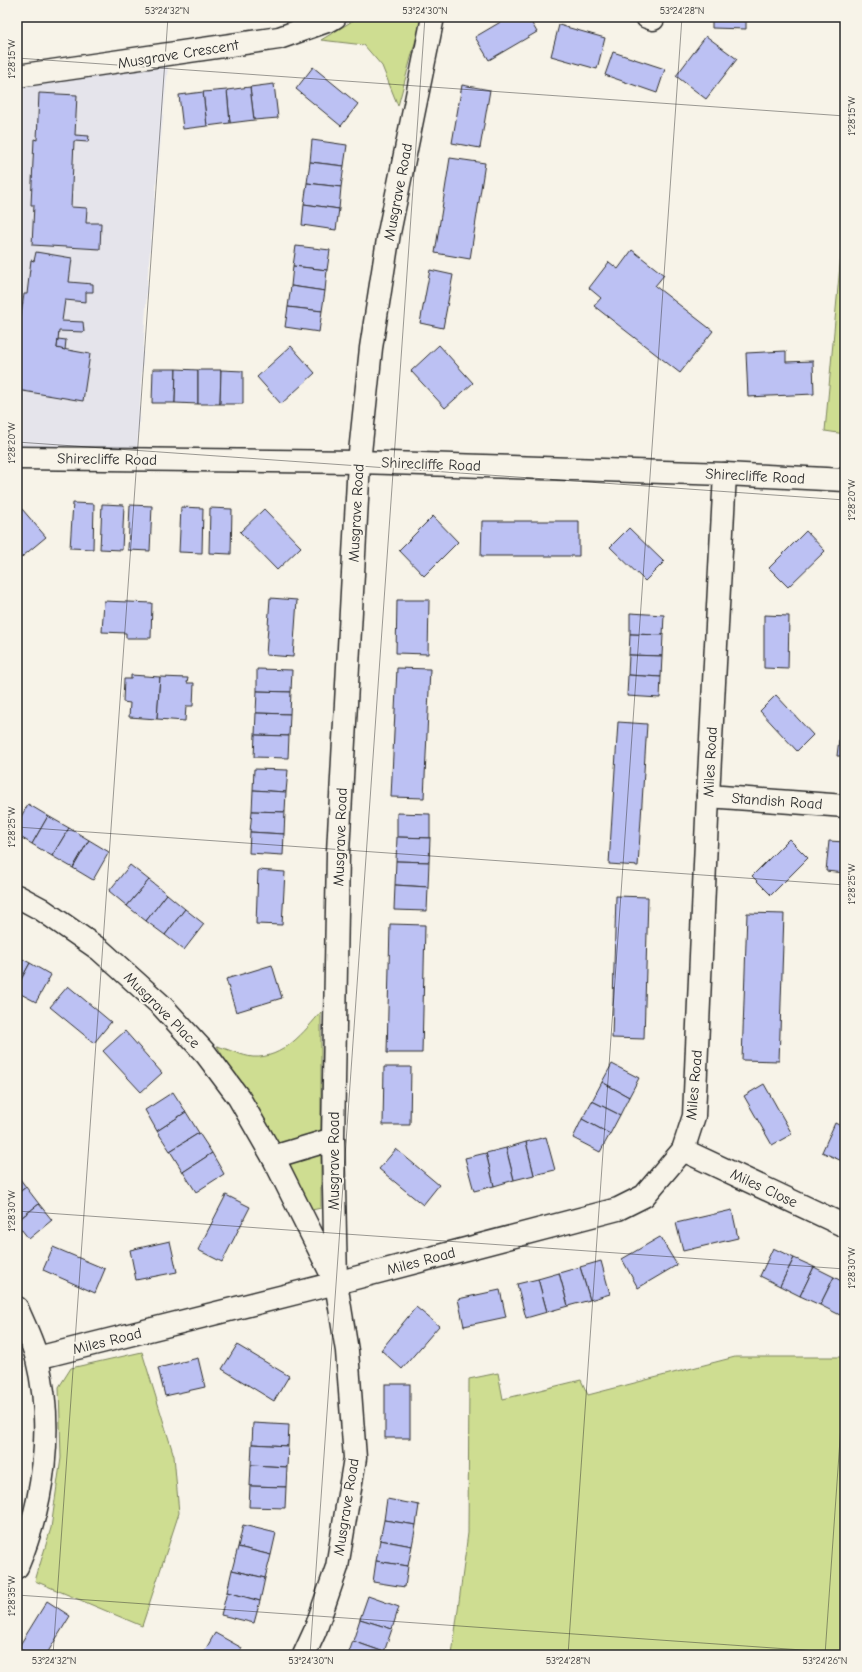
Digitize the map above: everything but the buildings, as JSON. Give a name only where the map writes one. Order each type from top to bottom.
[{"type":"street","name":"Musgrave Crescent","points":[[17,76],[279,38],[335,17]]},
{"type":"street","name":"Musgrave Road","points":[[304,1655],[315,1631],[337,1567],[355,1458],[347,1350],[336,1283],[333,1139],[338,852],[359,462],[372,348],[389,233],[433,17]]},
{"type":"street","name":"Shirecliffe Road","points":[[17,458],[359,462],[725,474],[845,480]]},
{"type":"street","name":"Miles Road","points":[[37,1358],[336,1283],[618,1209],[644,1196],[683,1150],[694,1116],[708,796],[725,474]]},
{"type":"street","name":"Standish Road","points":[[708,796],[845,806]]},
{"type":"street","name":"Musgrave Place","points":[[17,896],[42,909],[100,950],[162,1006],[206,1054],[234,1092],[273,1157],[336,1283]]},
{"type":"street","points":[[273,1157],[333,1139]]},
{"type":"street","name":"Miles Close","points":[[683,1150],[845,1226]]},
{"type":"street","points":[[17,1308],[37,1358],[46,1411],[43,1472],[28,1540],[17,1567]]},
{"type":"shaded area","points":[[169,55],[148,272],[137,459],[17,458],[17,76]]},
{"type":"green space","points":[[359,17],[422,17],[398,106],[382,66],[364,45],[321,40]]},
{"type":"green space","points":[[845,210],[845,434],[825,431]]},
{"type":"green space","points":[[321,1012],[321,1208],[312,1210],[217,1046],[253,1057],[274,1054],[292,1043],[300,1036]]},
{"type":"green space","points":[[142,1352],[174,1456],[179,1513],[142,1626],[35,1581],[51,1528],[61,1458],[59,1387],[71,1368]]},
{"type":"green space","points":[[735,1357],[845,1357],[845,1655],[452,1655],[468,1533],[469,1379],[498,1373],[503,1399],[581,1380],[588,1395]]}]
